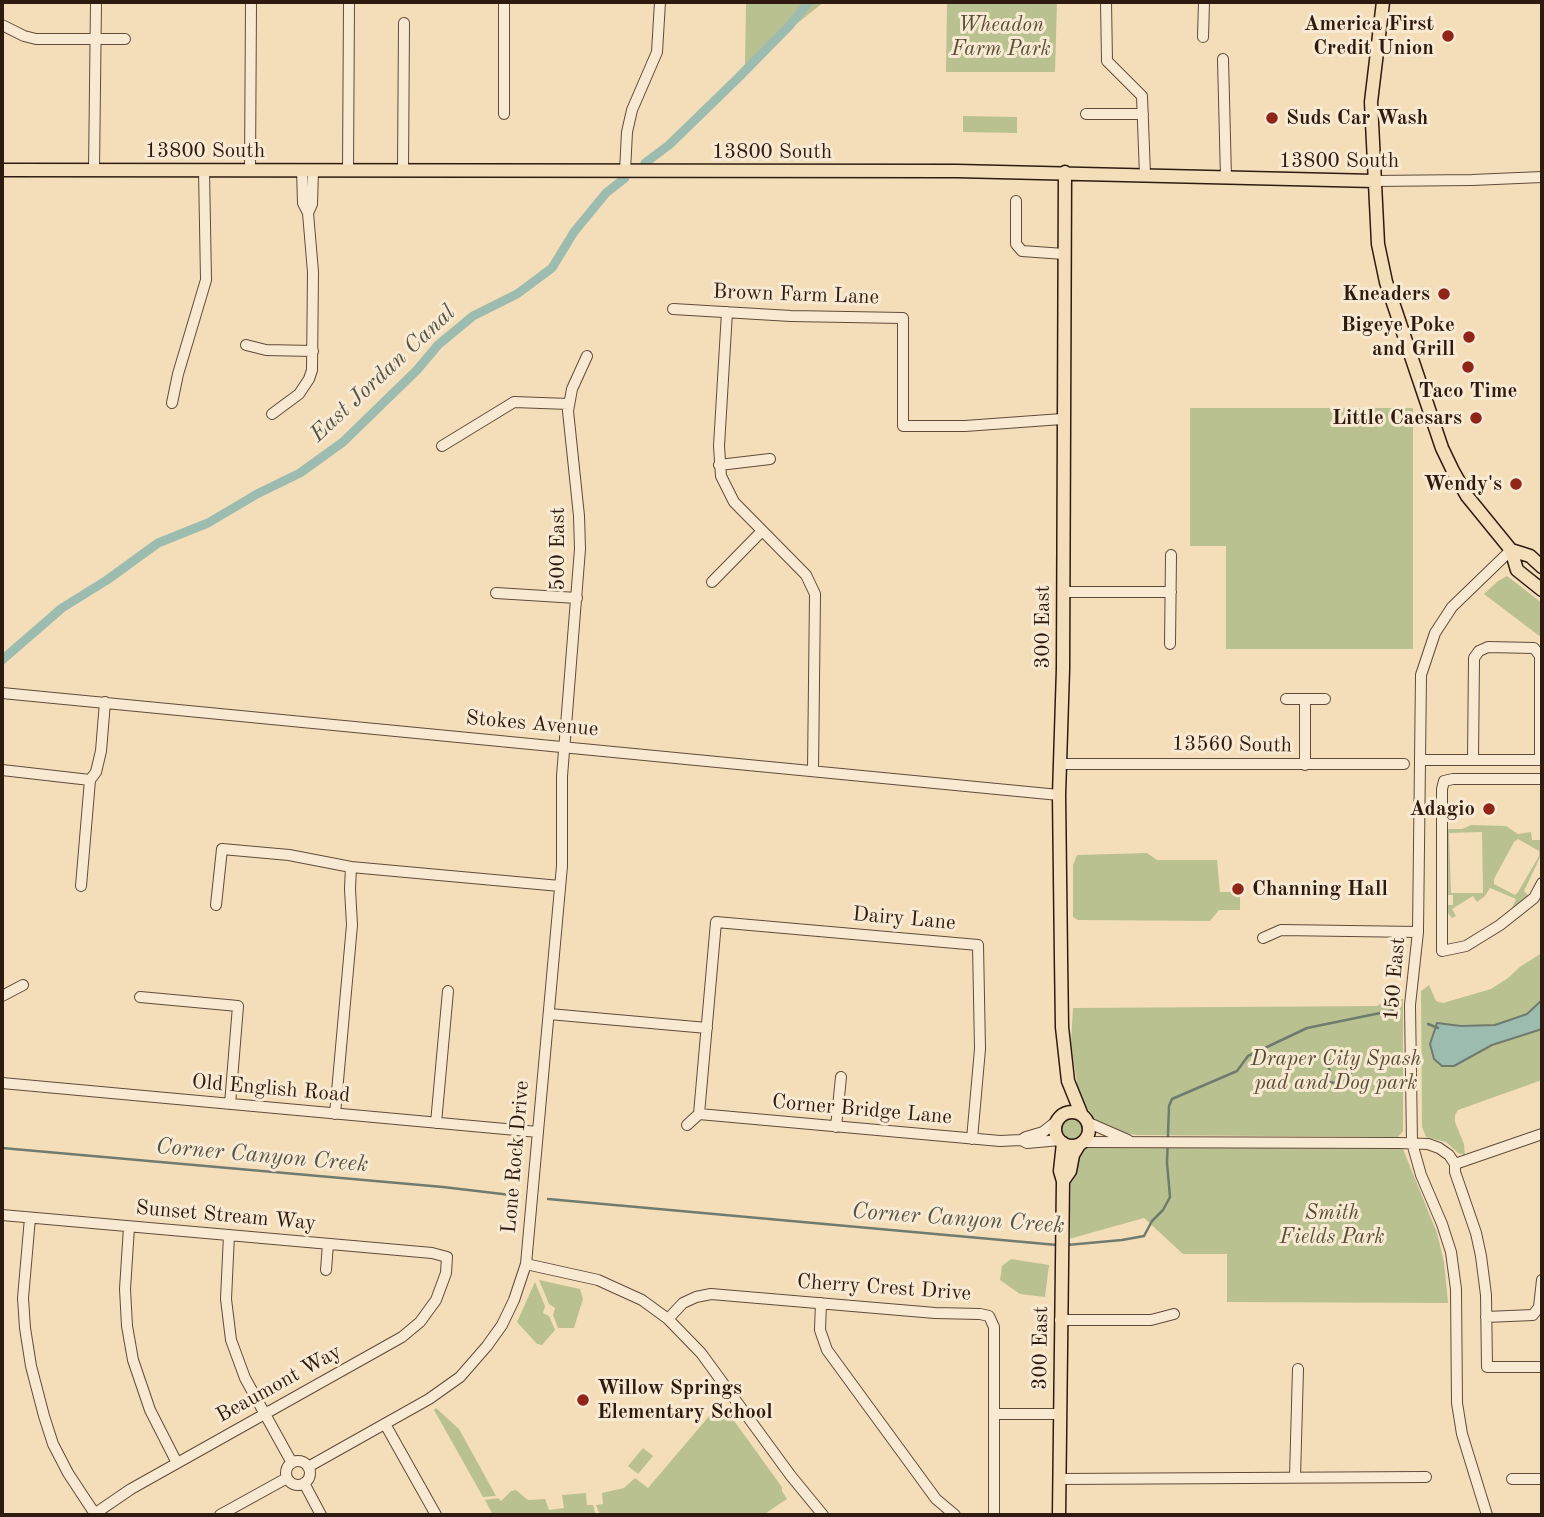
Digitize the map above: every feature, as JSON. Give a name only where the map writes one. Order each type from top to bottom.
[{"type":"main road","points":[[1383,2],[1371,102],[1378,244],[1386,282],[1442,448],[1467,496],[1511,550],[1517,570],[1542,590]]},
{"type":"main road","name":"13800 South","points":[[2,170],[1065,172],[1374,181]]},
{"type":"main road","name":"300 East","points":[[1065,172],[1059,794],[1062,1027],[1068,1081],[1085,1118]]},
{"type":"main road","points":[[1511,550],[1530,556],[1542,567]]},
{"type":"main road","name":"300 East","points":[[1060,1117],[1068,1081]]},
{"type":"main road","points":[[1072,1111],[1085,1118],[1089,1133],[1081,1143],[1070,1146],[1061,1142],[1055,1131],[1060,1117],[1072,1111]]},
{"type":"main road","name":"300 East","points":[[1059,1515],[1063,1181],[1060,1171],[1061,1142]]},
{"type":"main road","name":"300 East","points":[[1063,1181],[1081,1143]]},
{"type":"street","points":[[94,170],[96,2]]},
{"type":"street","points":[[250,170],[251,2]]},
{"type":"street","points":[[348,170],[349,2]]},
{"type":"street","points":[[504,2],[504,114]]},
{"type":"street","points":[[625,171],[629,121],[657,52],[660,2]]},
{"type":"street","points":[[1106,2],[1107,61],[1142,96],[1145,175]]},
{"type":"street","points":[[1203,37],[1204,2]]},
{"type":"street","points":[[403,170],[404,23]]},
{"type":"street","points":[[2,25],[23,36],[36,39],[125,39]]},
{"type":"street","points":[[1223,59],[1226,178]]},
{"type":"street","points":[[1086,114],[1143,114]]},
{"type":"street","points":[[172,403],[206,280],[204,170]]},
{"type":"street","points":[[272,414],[293,401],[305,387],[312,370],[313,272],[307,214],[312,204],[308,170]]},
{"type":"street","name":"13800 South","points":[[1374,181],[1542,177]]},
{"type":"street","points":[[1016,201],[1016,244],[1022,251],[1064,254]]},
{"type":"street","name":"Brown Farm Lane","points":[[673,309],[802,317],[902,318],[903,426],[965,426],[1062,419]]},
{"type":"street","points":[[727,312],[719,465],[729,494],[806,575],[815,594],[813,770]]},
{"type":"street","points":[[246,345],[266,350],[313,351]]},
{"type":"street","name":"500 East","points":[[565,746],[577,598],[579,516],[568,424],[569,404],[575,381],[587,356]]},
{"type":"street","points":[[442,446],[514,402],[569,404]]},
{"type":"street","points":[[719,465],[770,459]]},
{"type":"street","points":[[712,582],[762,531]]},
{"type":"street","name":"150 East","points":[[1487,1515],[1462,1434],[1457,1403],[1456,1289],[1451,1252],[1421,1175],[1412,1143],[1410,1005],[1418,932],[1420,686],[1429,648],[1452,607],[1511,550]]},
{"type":"street","points":[[1170,644],[1171,555]]},
{"type":"street","points":[[1063,592],[1171,592]]},
{"type":"street","points":[[496,593],[577,598]]},
{"type":"street","points":[[1420,760],[1473,760],[1541,760],[1540,656],[1534,648],[1488,647],[1479,651],[1474,658],[1473,760]]},
{"type":"street","name":"Stokes Avenue","points":[[2,693],[1059,794]]},
{"type":"street","points":[[1286,699],[1325,699]]},
{"type":"street","points":[[1305,699],[1305,765]]},
{"type":"street","points":[[81,886],[90,780],[96,772],[101,751],[105,702]]},
{"type":"street","name":"Lone Rock Drive","points":[[308,1467],[440,1392],[470,1367],[502,1325],[514,1300],[526,1264],[560,886],[565,746]]},
{"type":"street","name":"13560 South","points":[[1060,764],[1404,764]]},
{"type":"street","points":[[2,770],[90,780]]},
{"type":"street","points":[[1542,779],[1444,781],[1442,951],[1466,946],[1500,925],[1531,901],[1542,883]]},
{"type":"street","points":[[216,905],[222,849],[289,855],[351,867],[560,886]]},
{"type":"street","points":[[335,1114],[352,925],[351,867]]},
{"type":"street","name":"Dairy Lane","points":[[707,1028],[716,922],[978,945],[980,1049],[972,1139]]},
{"type":"street","points":[[1262,939],[1281,930],[1418,932]]},
{"type":"street","points":[[2,996],[23,985]]},
{"type":"street","points":[[436,1123],[448,992]]},
{"type":"street","points":[[140,997],[238,1006],[230,1104]]},
{"type":"street","points":[[548,1014],[707,1028],[699,1114],[687,1125]]},
{"type":"street","points":[[836,1127],[841,1077]]},
{"type":"street","name":"Old English Road","points":[[2,1083],[538,1132]]},
{"type":"street","name":"Corner Bridge Lane","points":[[699,1114],[972,1139],[1021,1140],[1027,1143],[1061,1142]]},
{"type":"street","name":"Corner Bridge Lane","points":[[1021,1140],[1043,1132],[1060,1117]]},
{"type":"street","points":[[1085,1118],[1128,1140]]},
{"type":"street","points":[[1455,1164],[1542,1133]]},
{"type":"street","points":[[1081,1143],[1117,1143],[1128,1140],[1412,1143],[1439,1148],[1449,1155],[1455,1164],[1455,1172],[1476,1233],[1481,1256],[1487,1367],[1542,1367]]},
{"type":"street","name":"Sunset Stream Way","points":[[2,1215],[432,1253],[447,1257]]},
{"type":"street","points":[[30,1218],[23,1298],[31,1366],[44,1416],[57,1451],[94,1515]]},
{"type":"street","points":[[129,1227],[125,1289],[130,1343],[137,1376],[149,1410],[177,1463]]},
{"type":"street","points":[[229,1235],[225,1284],[228,1327],[240,1366],[292,1463]]},
{"type":"street","points":[[326,1270],[328,1244]]},
{"type":"street","name":"Beaumont Way","points":[[94,1515],[131,1489],[410,1332],[436,1300],[446,1273],[447,1257]]},
{"type":"street","points":[[526,1264],[613,1286],[642,1300],[668,1319],[701,1353],[823,1515]]},
{"type":"street","points":[[1486,1317],[1534,1315],[1539,1307],[1542,1280]]},
{"type":"street","name":"Cherry Crest Drive","points":[[668,1319],[683,1303],[711,1294],[989,1316],[994,1327],[994,1515]]},
{"type":"street","points":[[821,1303],[820,1330],[827,1350],[936,1499],[955,1515]]},
{"type":"street","points":[[1060,1320],[1151,1320],[1174,1314]]},
{"type":"street","points":[[1295,1477],[1298,1369]]},
{"type":"street","points":[[994,1413],[1059,1413]]},
{"type":"street","points":[[385,1424],[436,1515]]},
{"type":"street","points":[[302,1461],[308,1467],[310,1476],[304,1483],[294,1485],[287,1478],[286,1469],[292,1463],[302,1461]]},
{"type":"street","points":[[220,1515],[287,1478]]},
{"type":"street","points":[[1059,1479],[1426,1478]]},
{"type":"street","points":[[1512,1479],[1542,1479]]},
{"type":"street","points":[[304,1483],[321,1515]]},
{"type":"green space","points":[[746,2],[824,2],[745,65]]},
{"type":"green space","name":"Wheadon Farm Park","points":[[947,2],[1057,2],[1055,72],[946,72]]},
{"type":"green space","points":[[963,116],[1017,117],[1017,133],[963,132]]},
{"type":"green space","points":[[1190,408],[1413,408],[1413,649],[1226,649],[1226,546],[1190,546]]},
{"type":"green space","points":[[1507,576],[1542,603],[1542,638],[1484,594]]},
{"type":"green space","points":[[1471,825],[1506,826],[1518,834],[1531,832],[1532,840],[1542,840],[1542,853],[1524,891],[1530,897],[1512,908],[1516,899],[1490,888],[1477,902],[1473,896],[1452,909],[1456,916],[1452,918],[1446,911],[1447,905],[1453,905],[1453,895],[1447,895],[1448,829],[1462,829]],"holes":[[[1482,832],[1483,893],[1451,893],[1449,833]],[[1518,839],[1539,851],[1539,856],[1515,895],[1494,884],[1494,879]]]},
{"type":"green space","points":[[1147,853],[1157,860],[1217,860],[1220,892],[1240,892],[1240,910],[1219,910],[1210,921],[1078,920],[1073,917],[1073,865],[1077,855]]},
{"type":"green space","points":[[1542,953],[1542,1080],[1458,1110],[1455,1122],[1464,1144],[1465,1155],[1458,1153],[1446,1142],[1426,1137],[1422,1127],[1421,991],[1429,985],[1436,1001],[1443,1003],[1491,989]]},
{"type":"green space","name":"Draper City Spash pad and Dog park","points":[[1387,999],[1403,999],[1403,1131],[1398,1137],[1137,1135],[1118,1132],[1098,1123],[1079,1097],[1071,1043],[1073,1008],[1377,1006]]},
{"type":"green space","points":[[1073,1118],[1081,1121],[1084,1129],[1081,1137],[1073,1140],[1065,1137],[1062,1129],[1065,1121]]},
{"type":"green space","name":"Smith Fields Park","points":[[1090,1146],[1403,1149],[1437,1233],[1444,1262],[1448,1303],[1227,1302],[1227,1254],[1183,1254],[1144,1218],[1069,1239],[1071,1177],[1081,1151]]},
{"type":"green space","points":[[1011,1259],[1049,1265],[1045,1297],[1020,1294],[1000,1280],[1002,1266]]},
{"type":"green space","points":[[539,1280],[580,1289],[583,1299],[574,1328],[558,1328],[553,1315],[555,1308],[549,1304]]},
{"type":"green space","points":[[535,1282],[545,1306],[543,1313],[549,1316],[555,1330],[542,1345],[537,1344],[517,1322]]},
{"type":"green space","points":[[721,1406],[782,1487],[787,1499],[763,1515],[600,1515],[596,1505],[603,1504],[602,1493],[624,1488],[635,1478],[648,1488],[716,1408]]},
{"type":"green space","points":[[436,1408],[459,1429],[496,1496],[483,1497],[434,1410]]},
{"type":"green space","points":[[643,1448],[653,1456],[638,1474],[628,1466]]},
{"type":"green space","points":[[516,1490],[528,1500],[545,1499],[549,1510],[564,1508],[562,1495],[586,1493],[587,1505],[593,1505],[596,1515],[493,1515],[485,1500],[498,1498],[501,1501],[511,1491]]},
{"type":"shaded area","points":[[1542,1000],[1542,1029],[1492,1045],[1454,1066],[1442,1066],[1434,1059],[1430,1044],[1437,1023],[1461,1026],[1495,1025],[1527,1014]]},
{"type":"waterway","name":"East Jordan Canal","points":[[645,163],[669,145],[737,79],[809,2]]},
{"type":"waterway","name":"East Jordan Canal","points":[[2,660],[62,608],[158,543],[208,523],[300,473],[343,442],[417,370],[438,345],[473,316],[517,294],[552,268],[574,232],[606,193],[625,178]]},
{"type":"waterway","name":"Corner Canyon Creek","points":[[1067,1245],[1144,1236],[1152,1221],[1163,1210],[1170,1197],[1167,1163],[1169,1106],[1172,1099],[1237,1071],[1248,1056],[1307,1028],[1395,1010]]},
{"type":"waterway","name":"Corner Canyon Creek","points":[[1428,1024],[1438,1028]]},
{"type":"waterway","points":[[1330,1060],[1344,1059],[1349,1065],[1345,1077],[1350,1083]]},
{"type":"waterway","points":[[1327,1064],[1330,1071],[1328,1082],[1337,1083],[1342,1079],[1346,1081]]},
{"type":"waterway","points":[[1349,1070],[1349,1082]]},
{"type":"waterway","name":"Corner Canyon Creek","points":[[2,1148],[519,1196]]},
{"type":"waterway","name":"Corner Canyon Creek","points":[[548,1199],[1057,1245]]},
{"type":"place","name":"America First Credit Union","points":[[1448,36]]},
{"type":"place","name":"Suds Car Wash","points":[[1272,118]]},
{"type":"place","name":"Kneaders","points":[[1444,294]]},
{"type":"place","name":"Bigeye Poke and Grill","points":[[1469,337]]},
{"type":"place","name":"Taco Time","points":[[1468,367]]},
{"type":"place","name":"Little Caesars","points":[[1476,418]]},
{"type":"place","name":"Wendy's","points":[[1516,484]]},
{"type":"place","name":"Adagio","points":[[1489,809]]},
{"type":"place","name":"Channing Hall","points":[[1238,889]]},
{"type":"place","name":"Willow Springs Elementary School","points":[[583,1400]]}]
